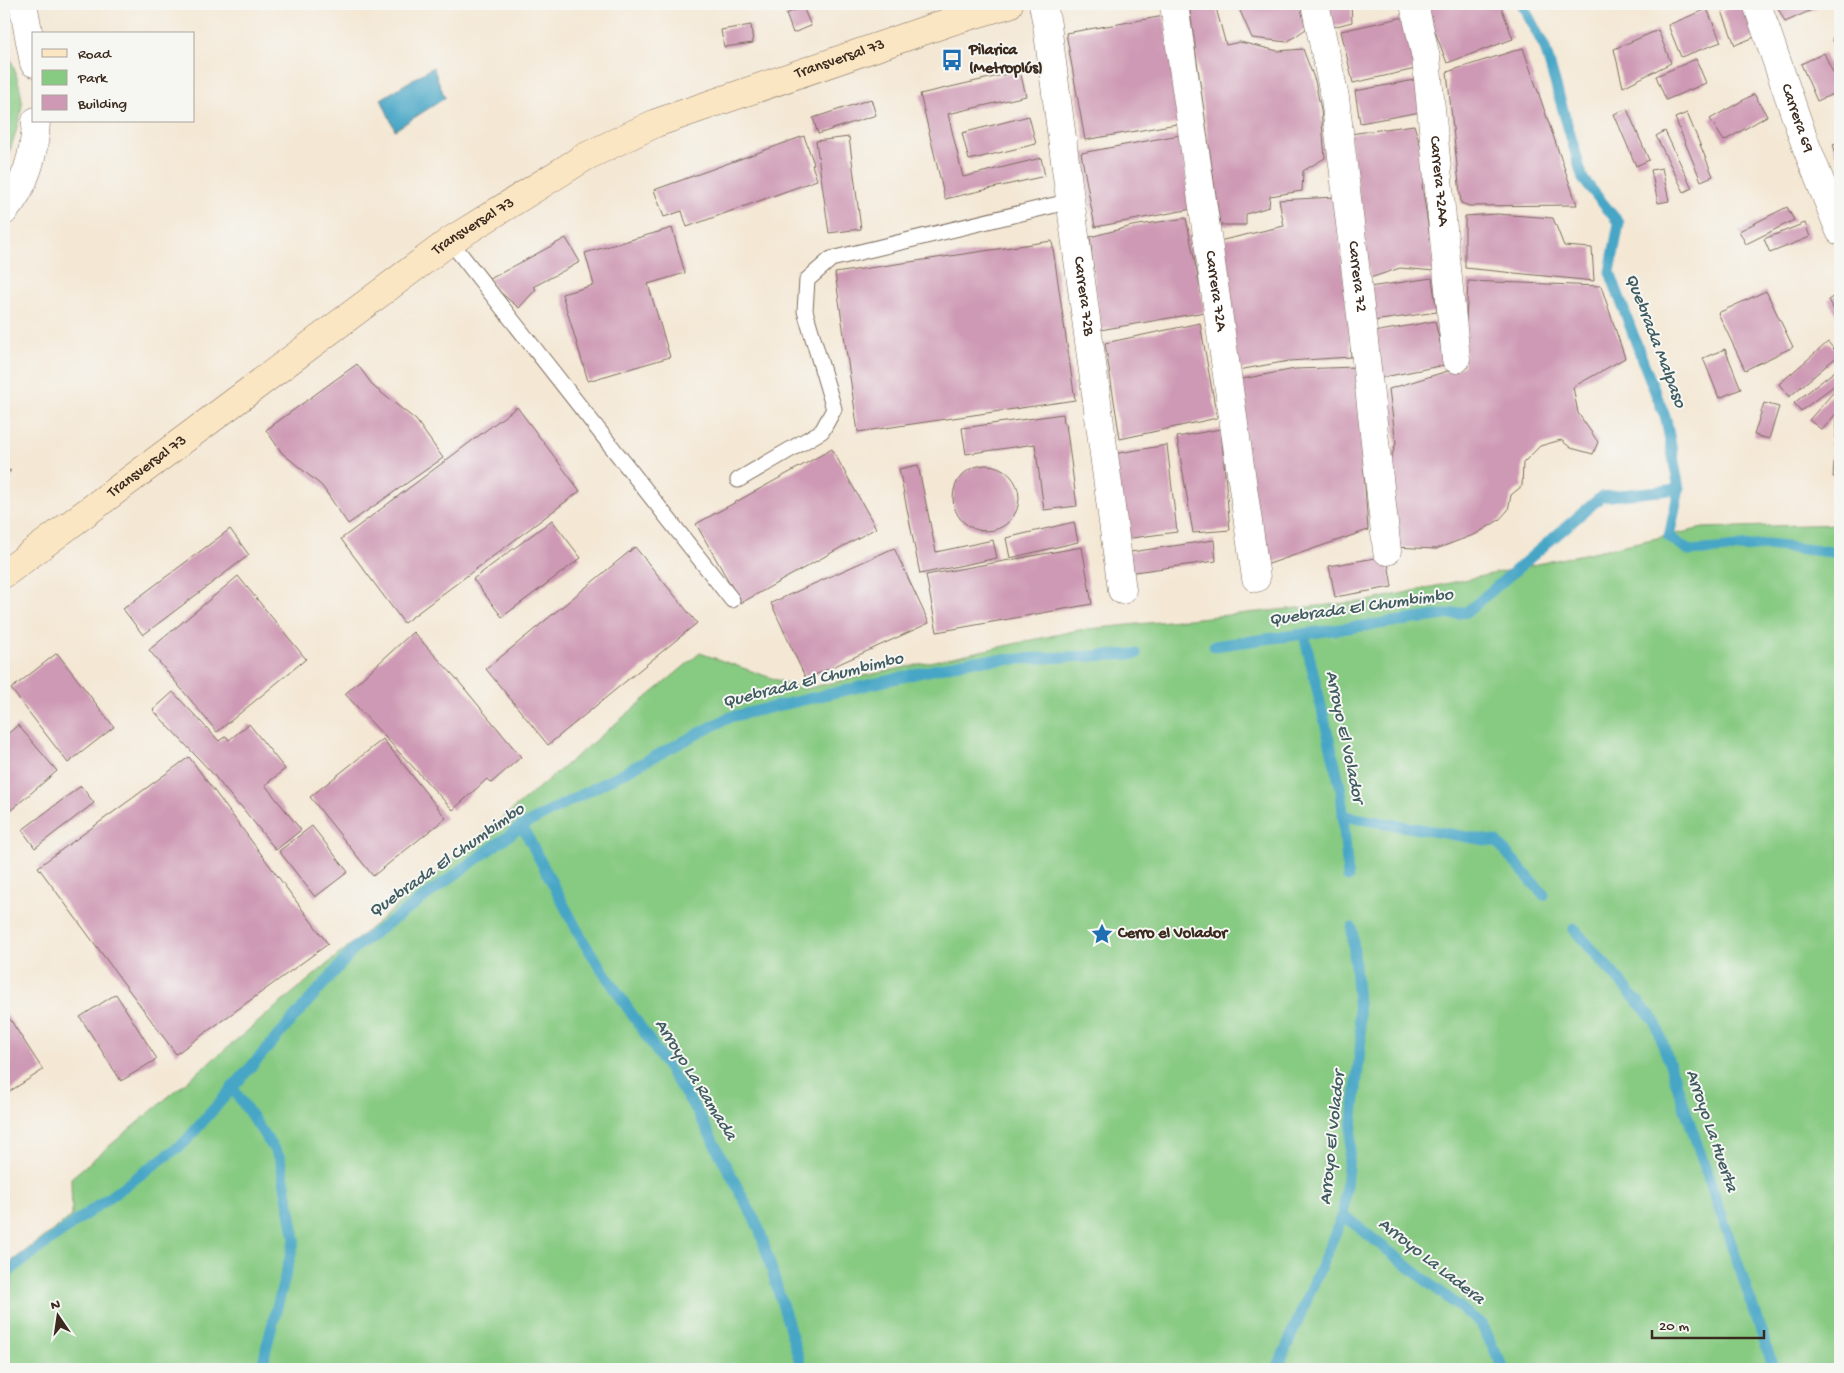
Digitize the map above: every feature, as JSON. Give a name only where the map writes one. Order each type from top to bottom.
[{"type":"main road","name":"Transversal 73","points":[[4,574],[450,240],[585,157],[656,123],[942,24],[1010,4]]},
{"type":"street","points":[[23,4],[32,52]]},
{"type":"street","name":"Carrera 72B","points":[[1043,4],[1122,590]]},
{"type":"street","name":"Carrera 72A","points":[[1174,4],[1256,578]]},
{"type":"street","name":"Carrera 72","points":[[1316,4],[1335,98],[1387,551]]},
{"type":"street","name":"Carrera 72AA","points":[[1414,4],[1426,58],[1456,359]]},
{"type":"street","name":"Carrera 69","points":[[1757,4],[1806,146],[1840,231]]},
{"type":"street","points":[[4,212],[23,183],[30,158],[36,122]]},
{"type":"lane","points":[[738,480],[822,431],[834,409],[805,311],[807,280],[831,259],[1070,201]]},
{"type":"lane","points":[[450,240],[732,600]]},
{"type":"green space","points":[[4,42],[18,80],[22,103],[15,134],[4,164]]},
{"type":"green space","name":"Cerro el Volador","points":[[1840,524],[1840,1369],[4,1369],[4,1267],[72,1216],[71,1178],[700,653],[803,689],[1079,630],[1367,601],[1703,528]]},
{"type":"water","points":[[433,67],[445,98],[395,130],[381,99]]},
{"type":"building","points":[[1189,4],[1215,4],[1226,45],[1240,42],[1278,51],[1303,49],[1315,81],[1321,110],[1325,158],[1303,171],[1302,191],[1270,196],[1269,207],[1246,214],[1246,225],[1220,225]]},
{"type":"building","points":[[1237,4],[1300,4],[1306,29],[1287,42],[1252,38]]},
{"type":"building","points":[[1329,4],[1351,4],[1352,22],[1333,27]]},
{"type":"building","points":[[1437,4],[1500,4],[1513,39],[1447,63],[1426,8]]},
{"type":"building","points":[[1742,4],[1748,4],[1760,35],[1735,45],[1722,11]]},
{"type":"building","points":[[1776,4],[1814,4],[1816,8],[1785,22]]},
{"type":"building","points":[[803,7],[811,26],[793,33],[786,14]]},
{"type":"building","points":[[1707,9],[1721,42],[1681,57],[1668,25]]},
{"type":"building","points":[[1164,16],[1182,123],[1085,140],[1066,33]]},
{"type":"building","points":[[1409,16],[1420,68],[1353,83],[1341,31]]},
{"type":"building","points":[[751,25],[753,43],[724,47],[721,30]]},
{"type":"building","points":[[1658,30],[1671,63],[1623,87],[1614,49]]},
{"type":"building","points":[[1840,35],[1840,58],[1832,38]]},
{"type":"building","points":[[1523,48],[1577,205],[1469,206],[1461,203],[1447,72]]},
{"type":"building","points":[[1824,53],[1833,73],[1840,70],[1840,91],[1817,101],[1801,64]]},
{"type":"building","points":[[1696,59],[1706,83],[1666,100],[1656,76]]},
{"type":"building","points":[[1020,71],[1026,96],[948,114],[963,177],[1041,158],[1045,176],[945,199],[920,94]]},
{"type":"building","points":[[1420,79],[1426,111],[1360,123],[1355,91]]},
{"type":"building","points":[[1754,94],[1767,116],[1724,141],[1710,119]]},
{"type":"building","points":[[871,99],[876,115],[818,134],[813,118]]},
{"type":"building","points":[[1627,109],[1649,160],[1636,166],[1614,114]]},
{"type":"building","points":[[1687,113],[1713,176],[1701,181],[1675,118]]},
{"type":"building","points":[[1029,116],[1036,144],[969,160],[962,133]]},
{"type":"building","points":[[1414,125],[1429,175],[1422,185],[1435,271],[1400,268],[1370,278],[1350,134]]},
{"type":"building","points":[[1665,131],[1692,188],[1684,192],[1656,136]]},
{"type":"building","points":[[1179,135],[1192,209],[1095,227],[1081,153]]},
{"type":"building","points":[[804,136],[814,164],[812,165],[817,180],[687,227],[682,211],[664,217],[654,190]]},
{"type":"building","points":[[849,137],[861,229],[829,233],[816,141]]},
{"type":"building","points":[[1840,142],[1840,154],[1836,155],[1833,144]]},
{"type":"building","points":[[1662,168],[1669,201],[1658,203],[1651,170]]},
{"type":"building","points":[[1335,197],[1351,357],[1289,361],[1238,370],[1219,241],[1284,226],[1279,200]]},
{"type":"building","points":[[1787,207],[1794,220],[1746,244],[1739,231]]},
{"type":"building","points":[[1497,214],[1553,218],[1564,246],[1592,248],[1594,281],[1465,268],[1465,216]]},
{"type":"building","points":[[1186,218],[1205,312],[1100,330],[1090,237],[1132,226]]},
{"type":"building","points":[[1805,223],[1810,237],[1770,253],[1764,239]]},
{"type":"building","points":[[672,228],[685,273],[648,284],[670,357],[588,381],[562,294],[594,285],[585,253]]},
{"type":"building","points":[[566,238],[580,262],[533,287],[536,289],[519,308],[494,287],[490,279]]},
{"type":"building","points":[[1052,241],[1075,400],[858,432],[835,273]]},
{"type":"building","points":[[1432,278],[1437,312],[1373,321],[1369,287]]},
{"type":"building","points":[[1468,281],[1601,286],[1625,358],[1573,387],[1578,413],[1598,442],[1593,454],[1571,448],[1561,440],[1540,446],[1523,463],[1522,486],[1511,495],[1508,510],[1499,520],[1476,534],[1436,549],[1394,547],[1386,474],[1396,443],[1389,389],[1464,366]]},
{"type":"building","points":[[1766,291],[1793,347],[1745,370],[1718,313]]},
{"type":"building","points":[[1840,292],[1840,320],[1828,300]]},
{"type":"building","points":[[1435,321],[1445,365],[1379,378],[1374,332]]},
{"type":"building","points":[[1200,323],[1217,418],[1120,439],[1105,343]]},
{"type":"building","points":[[1828,342],[1839,355],[1789,397],[1779,384]]},
{"type":"building","points":[[1725,349],[1741,389],[1719,398],[1703,358]]},
{"type":"building","points":[[357,364],[374,387],[416,420],[443,458],[348,524],[322,486],[282,453],[266,430]]},
{"type":"building","points":[[1357,367],[1368,530],[1263,566],[1237,380],[1295,369]]},
{"type":"building","points":[[1840,367],[1840,381],[1801,411],[1794,403]]},
{"type":"building","points":[[1840,385],[1840,409],[1822,430],[1809,420]]},
{"type":"building","points":[[1764,403],[1779,407],[1769,439],[1754,435]]},
{"type":"building","points":[[517,407],[580,491],[404,623],[341,539]]},
{"type":"building","points":[[1063,414],[1077,506],[1044,510],[1035,444],[966,454],[962,428]]},
{"type":"building","points":[[1837,418],[1840,418],[1840,478],[1833,477]]},
{"type":"building","points":[[1221,429],[1230,530],[1193,533],[1177,437]]},
{"type":"building","points":[[1167,445],[1177,532],[1124,539],[1107,455]]},
{"type":"building","points":[[832,449],[876,528],[741,603],[696,524]]},
{"type":"building","points":[[918,465],[936,552],[993,540],[997,558],[920,574],[899,469]]},
{"type":"building","points":[[986,465],[999,468],[1009,475],[1016,485],[1019,498],[1016,511],[1009,521],[999,528],[986,531],[973,528],[963,521],[956,511],[953,498],[956,485],[963,475],[973,468]]},
{"type":"building","points":[[4,467],[11,471],[4,476]]},
{"type":"building","points":[[552,520],[581,558],[502,617],[473,579]]},
{"type":"building","points":[[1074,522],[1078,542],[1010,558],[1006,538]]},
{"type":"building","points":[[230,529],[249,555],[143,635],[123,609]]},
{"type":"building","points":[[1214,540],[1216,561],[1127,573],[1124,553]]},
{"type":"building","points":[[635,547],[697,623],[548,745],[486,669]]},
{"type":"building","points":[[1082,547],[1092,604],[937,632],[926,575]]},
{"type":"building","points":[[894,548],[929,623],[806,679],[771,603]]},
{"type":"building","points":[[1387,556],[1392,587],[1335,597],[1329,566]]},
{"type":"building","points":[[238,576],[306,659],[217,732],[149,650]]},
{"type":"building","points":[[413,632],[455,677],[521,757],[491,783],[487,779],[453,810],[345,694]]},
{"type":"building","points":[[57,653],[114,727],[68,763],[11,689]]},
{"type":"building","points":[[173,692],[219,741],[226,736],[229,740],[249,724],[285,769],[265,785],[301,830],[276,850],[212,773],[153,710]]},
{"type":"building","points":[[18,725],[57,771],[4,816],[4,737]]},
{"type":"building","points":[[383,739],[446,818],[373,876],[310,797]]},
{"type":"building","points":[[189,757],[328,944],[176,1054],[38,867]]},
{"type":"building","points":[[81,786],[94,803],[35,848],[22,830]]},
{"type":"building","points":[[312,826],[348,872],[315,897],[279,851]]},
{"type":"building","points":[[4,854],[9,861],[4,865]]},
{"type":"building","points":[[116,994],[157,1059],[121,1081],[80,1017]]},
{"type":"building","points":[[4,1010],[43,1070],[4,1095]]},
{"type":"waterway","name":"Quebrada Malpaso","points":[[1522,4],[1545,48],[1583,179],[1619,223],[1610,272],[1666,419],[1679,489],[1669,537],[1690,551],[1767,545],[1840,553]]},
{"type":"waterway","name":"Quebrada El Chumbimbo","points":[[1214,646],[1467,612],[1601,497],[1679,489]]},
{"type":"waterway","name":"Arroyo El Volador","points":[[1304,634],[1341,790],[1348,877]]},
{"type":"waterway","name":"Quebrada El Chumbimbo","points":[[4,1276],[19,1263],[184,1143],[357,946],[522,826],[730,717],[971,661],[1136,654]]},
{"type":"waterway","name":"Arroyo La Huerta","points":[[1343,816],[1497,842],[1544,895]]},
{"type":"waterway","name":"Arroyo La Ramada","points":[[522,826],[583,941],[698,1113],[759,1228],[802,1369]]},
{"type":"waterway","name":"Arroyo El Volador","points":[[1277,1369],[1343,1215],[1361,1040],[1352,928]]},
{"type":"waterway","name":"Arroyo La Huerta","points":[[1574,929],[1655,1021],[1774,1369]]},
{"type":"waterway","points":[[232,1087],[280,1158],[295,1239],[262,1369]]},
{"type":"waterway","name":"Arroyo La Ladera","points":[[1343,1215],[1481,1324],[1504,1369]]},
{"type":"place","name":"Pilarica (Metroplús)","points":[[952,60]]},
{"type":"place","name":"Cerro el Volador","points":[[1102,934]]}]
